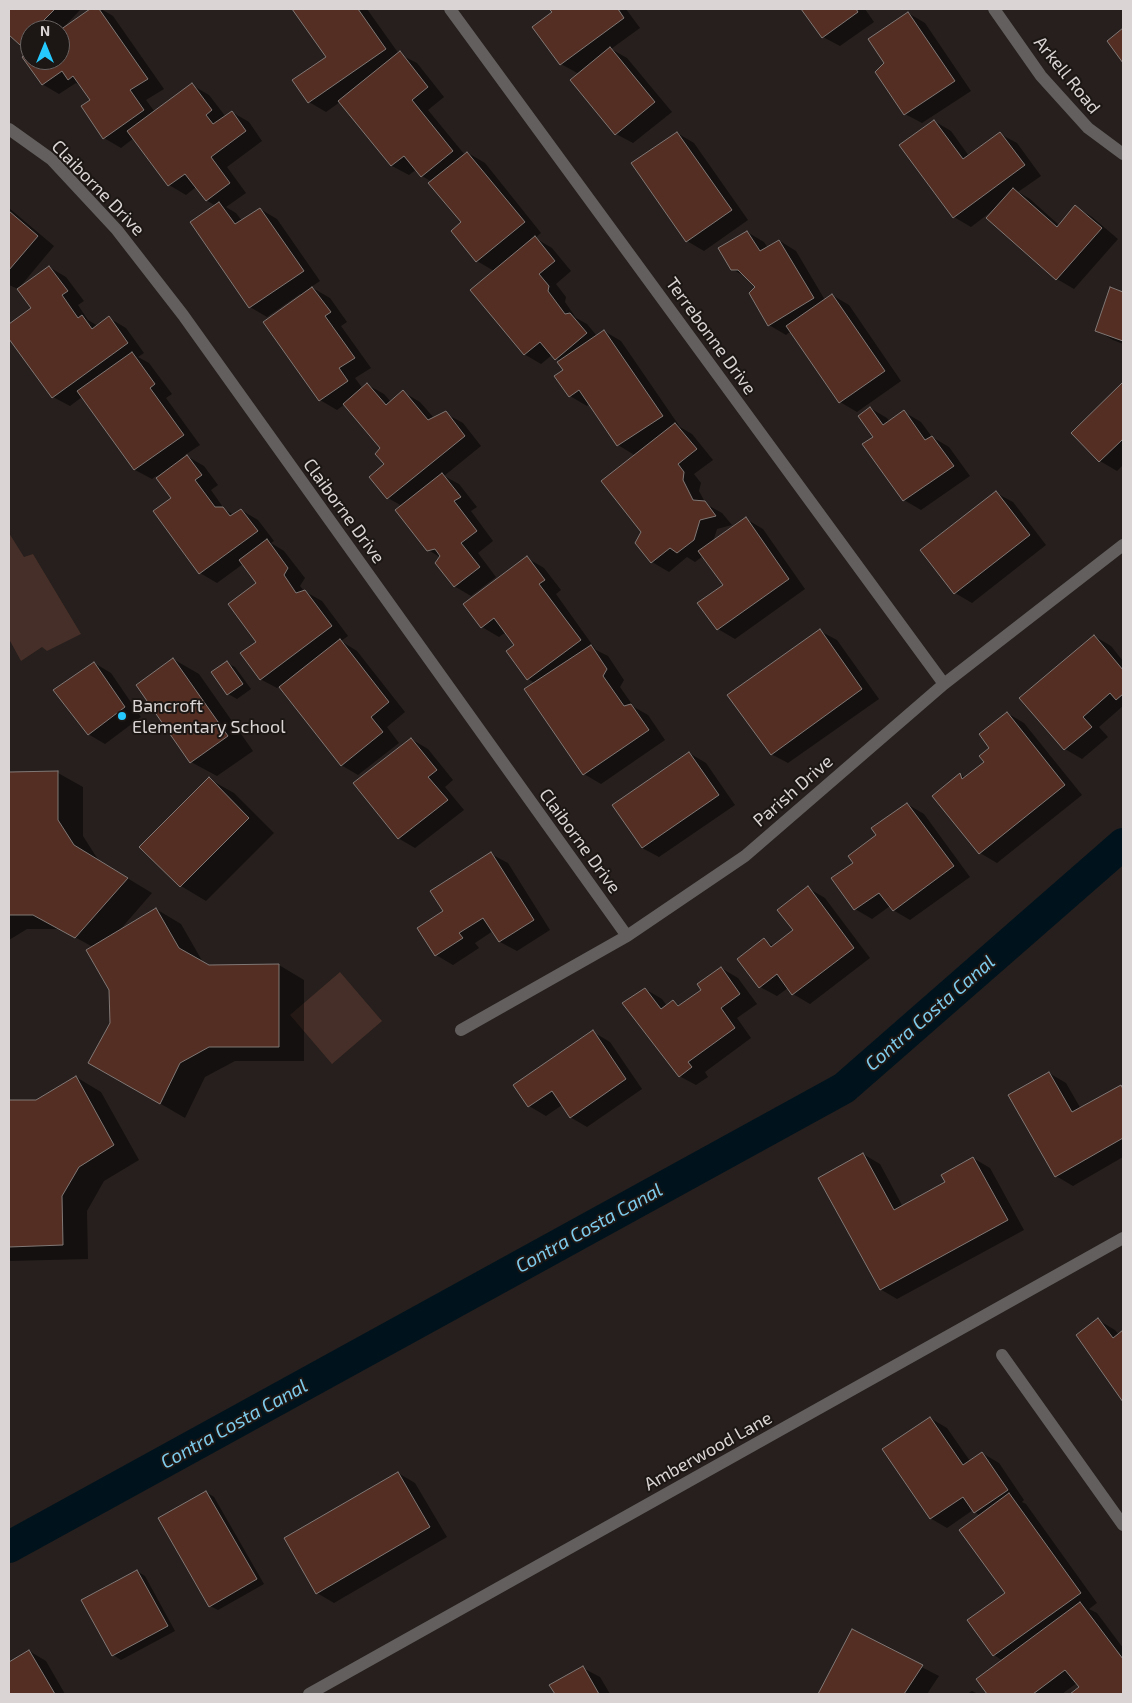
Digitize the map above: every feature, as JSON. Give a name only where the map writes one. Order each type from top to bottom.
[{"type":"street","name":"Terrebonne Drive","points":[[450,9],[944,684]]},
{"type":"street","name":"Arkell Road","points":[[994,9],[1041,76],[1088,128],[1123,154]]},
{"type":"street","name":"Claiborne Drive","points":[[9,129],[50,159],[117,230],[183,315],[626,936]]},
{"type":"street","name":"Parish Drive","points":[[461,1030],[626,936],[744,856],[944,684],[1122,548]]},
{"type":"street","name":"Amberwood Lane","points":[[310,1694],[1123,1238]]},
{"type":"street","points":[[1002,1355],[1123,1525]]},
{"type":"shaded area","points":[[9,533],[24,557],[33,554],[81,634],[47,651],[42,647],[21,661],[9,639]]},
{"type":"shaded area","points":[[340,972],[382,1021],[332,1064],[290,1015]]},
{"type":"building","points":[[9,9],[55,9],[44,20],[20,20],[20,45],[9,35]]},
{"type":"building","points":[[90,9],[99,9],[148,79],[130,90],[144,110],[103,139],[81,106],[90,100],[73,76],[68,80],[62,71],[42,85],[31,70],[70,70],[70,23]]},
{"type":"building","points":[[292,9],[358,9],[386,49],[308,103],[292,80],[326,57]]},
{"type":"building","points":[[549,9],[618,9],[624,18],[560,65],[532,27],[552,12]]},
{"type":"building","points":[[801,9],[856,9],[858,12],[822,38]]},
{"type":"building","points":[[908,12],[955,81],[904,115],[875,72],[884,63],[868,39]]},
{"type":"building","points":[[1123,28],[1123,63],[1107,41]]},
{"type":"building","points":[[610,47],[655,102],[615,135],[570,80]]},
{"type":"building","points":[[400,51],[428,87],[412,100],[453,151],[421,177],[404,156],[391,166],[338,101]]},
{"type":"building","points":[[192,83],[212,110],[206,115],[213,124],[232,111],[246,131],[211,157],[230,183],[206,201],[185,174],[168,186],[127,131]]},
{"type":"building","points":[[934,120],[963,159],[1000,132],[1025,165],[953,218],[899,145]]},
{"type":"building","points":[[677,132],[732,210],[686,242],[631,163]]},
{"type":"building","points":[[467,152],[525,222],[476,262],[451,231],[461,222],[428,183]]},
{"type":"building","points":[[1013,188],[1057,227],[1075,205],[1102,228],[1056,280],[986,218]]},
{"type":"building","points":[[219,202],[235,224],[260,208],[304,271],[249,308],[190,222]]},
{"type":"building","points":[[9,211],[38,236],[9,270]]},
{"type":"building","points":[[747,231],[760,251],[779,240],[814,298],[768,326],[749,293],[755,287],[738,270],[731,270],[718,248]]},
{"type":"building","points":[[535,236],[555,261],[539,274],[549,286],[548,291],[565,314],[570,313],[587,333],[555,360],[540,342],[524,355],[470,290]]},
{"type":"building","points":[[49,266],[68,291],[62,295],[78,318],[82,315],[92,329],[109,316],[128,343],[52,398],[9,339],[9,324],[31,308],[17,289]]},
{"type":"building","points":[[312,287],[331,312],[325,316],[355,358],[339,368],[348,381],[319,401],[263,322]]},
{"type":"building","points":[[1110,287],[1123,292],[1123,341],[1095,331]]},
{"type":"building","points":[[832,294],[885,371],[839,403],[786,326]]},
{"type":"building","points":[[604,330],[663,416],[617,446],[579,390],[569,397],[554,376],[563,370],[557,362]]},
{"type":"building","points":[[132,352],[155,384],[150,388],[184,435],[134,470],[77,391]]},
{"type":"building","points":[[1123,382],[1123,439],[1099,462],[1071,433]]},
{"type":"building","points":[[367,383],[386,405],[403,390],[428,420],[446,411],[465,436],[387,499],[369,477],[384,464],[375,454],[380,448],[343,404]]},
{"type":"building","points":[[870,407],[883,425],[904,410],[925,440],[932,436],[954,466],[903,501],[862,444],[873,437],[858,416]]},
{"type":"building","points":[[675,423],[697,449],[678,464],[684,472],[683,480],[693,500],[705,501],[716,516],[700,520],[694,540],[677,553],[670,548],[651,563],[635,543],[641,532],[601,481]]},
{"type":"building","points":[[187,455],[202,475],[195,480],[215,507],[223,507],[230,516],[241,509],[258,531],[199,574],[153,511],[171,498],[156,478]]},
{"type":"building","points":[[442,473],[461,497],[454,501],[477,531],[461,543],[480,567],[454,587],[435,563],[440,556],[435,549],[427,551],[395,510]]},
{"type":"building","points":[[996,491],[1030,535],[954,594],[920,550]]},
{"type":"building","points":[[746,517],[789,579],[717,630],[697,603],[723,585],[698,551]]},
{"type":"building","points":[[267,539],[288,568],[284,575],[296,593],[305,590],[332,626],[260,680],[240,653],[256,642],[228,604],[256,583],[239,560]]},
{"type":"building","points":[[527,556],[545,580],[539,584],[581,640],[527,680],[506,651],[514,645],[494,618],[481,628],[463,604]]},
{"type":"building","points":[[820,629],[862,689],[771,755],[727,695]]},
{"type":"building","points":[[1094,635],[1123,670],[1123,694],[1116,700],[1110,693],[1083,717],[1092,727],[1064,750],[1019,698]]},
{"type":"building","points":[[340,639],[389,702],[371,717],[383,732],[341,766],[279,687]]},
{"type":"building","points":[[591,645],[607,669],[603,676],[624,706],[631,704],[649,730],[583,775],[524,689]]},
{"type":"building","points":[[173,658],[228,736],[190,763],[136,685]]},
{"type":"building","points":[[227,661],[243,684],[227,695],[211,672]]},
{"type":"building","points":[[94,662],[125,707],[88,735],[53,690]]},
{"type":"building","points":[[1007,712],[1065,785],[979,854],[932,796],[960,773],[962,779],[984,762],[979,756],[989,748],[979,734]]},
{"type":"building","points":[[411,738],[437,770],[428,777],[448,800],[398,839],[353,783]]},
{"type":"building","points":[[689,752],[719,795],[642,848],[612,805]]},
{"type":"building","points":[[58,771],[58,820],[74,845],[128,878],[75,938],[33,915],[9,915],[9,772]]},
{"type":"building","points":[[209,777],[249,818],[180,887],[139,847]]},
{"type":"building","points":[[907,803],[954,866],[893,911],[879,893],[854,910],[831,878],[853,863],[848,856],[876,835],[871,828]]},
{"type":"building","points":[[491,852],[534,920],[499,942],[483,918],[459,933],[463,938],[435,956],[417,928],[443,911],[430,891]]},
{"type":"building","points":[[808,886],[854,948],[792,995],[777,974],[759,988],[737,959],[764,938],[771,947],[793,930],[777,910]]},
{"type":"building","points":[[156,908],[179,948],[209,965],[279,964],[279,1047],[209,1047],[180,1063],[160,1104],[88,1063],[110,1023],[109,990],[86,950]]},
{"type":"building","points":[[721,967],[740,994],[721,1008],[735,1028],[688,1062],[692,1067],[679,1077],[622,1003],[645,988],[661,1009],[673,1000],[678,1006],[701,990],[697,984]]},
{"type":"building","points":[[593,1030],[626,1079],[570,1118],[552,1091],[528,1107],[513,1085]]},
{"type":"building","points":[[1049,1072],[1072,1112],[1121,1085],[1123,1089],[1123,1138],[1055,1177],[1008,1095]]},
{"type":"building","points":[[76,1076],[114,1145],[79,1167],[62,1196],[63,1245],[9,1247],[9,1100],[36,1100]]},
{"type":"building","points":[[863,1153],[894,1210],[945,1182],[941,1175],[973,1157],[1008,1220],[880,1290],[818,1178]]},
{"type":"building","points":[[1098,1318],[1113,1338],[1123,1330],[1123,1402],[1076,1335]]},
{"type":"building","points":[[930,1417],[963,1465],[982,1452],[1008,1490],[974,1513],[963,1497],[930,1519],[882,1449]]},
{"type":"building","points":[[398,1472],[430,1527],[316,1594],[284,1538]]},
{"type":"building","points":[[206,1491],[257,1579],[209,1607],[158,1518]]},
{"type":"building","points":[[1009,1493],[1081,1593],[993,1656],[967,1620],[1005,1593],[959,1530]]},
{"type":"building","points":[[137,1570],[168,1626],[112,1656],[81,1600]]},
{"type":"building","points":[[1080,1602],[1123,1659],[1123,1694],[1070,1694],[1079,1687],[1065,1670],[1033,1694],[987,1694],[976,1679]]},
{"type":"building","points":[[852,1629],[923,1665],[904,1694],[818,1694]]},
{"type":"building","points":[[29,1650],[55,1694],[9,1694],[9,1662]]},
{"type":"building","points":[[583,1666],[599,1694],[555,1694],[549,1685]]},
{"type":"waterway","name":"Contra Costa Canal","points":[[9,1547],[844,1088],[1123,844]]},
{"type":"place","name":"Bancroft Elementary School","points":[[122,716]]}]
